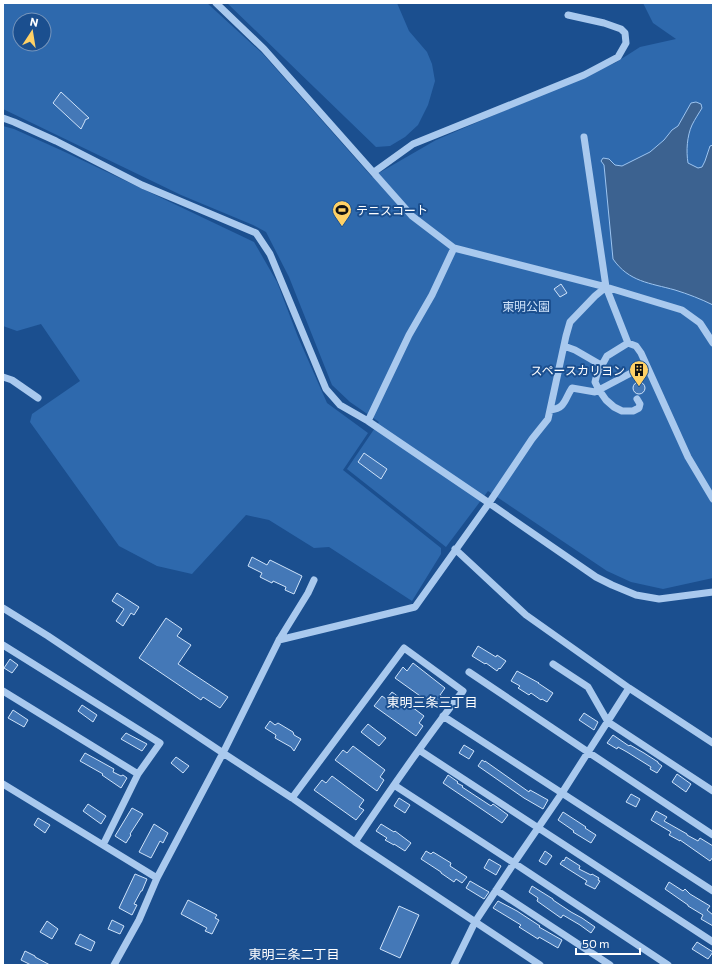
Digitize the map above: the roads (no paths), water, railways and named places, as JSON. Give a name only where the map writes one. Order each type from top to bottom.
[{"type":"street","points":[[216,3],[264,49],[412,216],[454,248],[606,288],[682,310],[700,323],[713,343]]},
{"type":"street","points":[[374,172],[413,144],[584,75],[618,57],[626,43],[625,33],[621,29],[604,23],[568,15]]},
{"type":"street","points":[[3,118],[56,141],[142,185],[256,233],[270,254],[326,389],[340,405],[368,421],[596,577],[636,595],[659,599],[713,592]]},
{"type":"street","points":[[584,137],[606,288],[628,343],[636,346],[688,457],[713,499]]},
{"type":"street","points":[[368,421],[409,335],[432,295],[454,248]]},
{"type":"street","points":[[280,640],[415,607],[489,503],[532,439],[548,419],[570,322],[595,296],[606,288]]},
{"type":"street","points":[[628,343],[607,356],[601,365],[595,382],[606,400],[614,408],[622,411],[632,411],[639,408],[640,404],[637,399]]},
{"type":"street","points":[[564,346],[575,350],[601,365]]},
{"type":"street","points":[[550,410],[558,409],[564,403],[572,388],[595,392],[646,365]]},
{"type":"street","points":[[3,377],[12,380],[38,398]]},
{"type":"street","points":[[455,549],[526,615],[629,688],[713,743]]},
{"type":"street","points":[[114,965],[139,920],[157,878],[223,753],[280,640],[314,580]]},
{"type":"street","points":[[3,608],[48,636],[292,798],[355,842],[540,965]]},
{"type":"street","points":[[3,646],[160,743],[138,774],[103,845]]},
{"type":"street","points":[[292,798],[404,648],[463,691],[443,716],[355,842]]},
{"type":"street","points":[[553,664],[588,687],[608,722],[713,791]]},
{"type":"street","points":[[469,672],[713,835]]},
{"type":"street","points":[[454,965],[475,922],[514,862],[562,793],[629,688]]},
{"type":"street","points":[[3,691],[138,774]]},
{"type":"street","points":[[443,716],[713,891]]},
{"type":"street","points":[[419,750],[713,942]]},
{"type":"street","points":[[3,784],[157,878]]},
{"type":"street","points":[[394,785],[514,862],[668,965]]},
{"type":"street","points":[[496,890],[610,965]]},
{"type":"place","name":"テニスコート","points":[[342,227]]},
{"type":"place","name":"スペースカリヨン","points":[[639,387]]},
{"type":"district","name":"東明三条三丁目","points":[[432,702]]},
{"type":"district","name":"東明三条二丁目","points":[[294,954]]},
{"type":"park label","name":"東明公園","points":[[526,306]]}]
